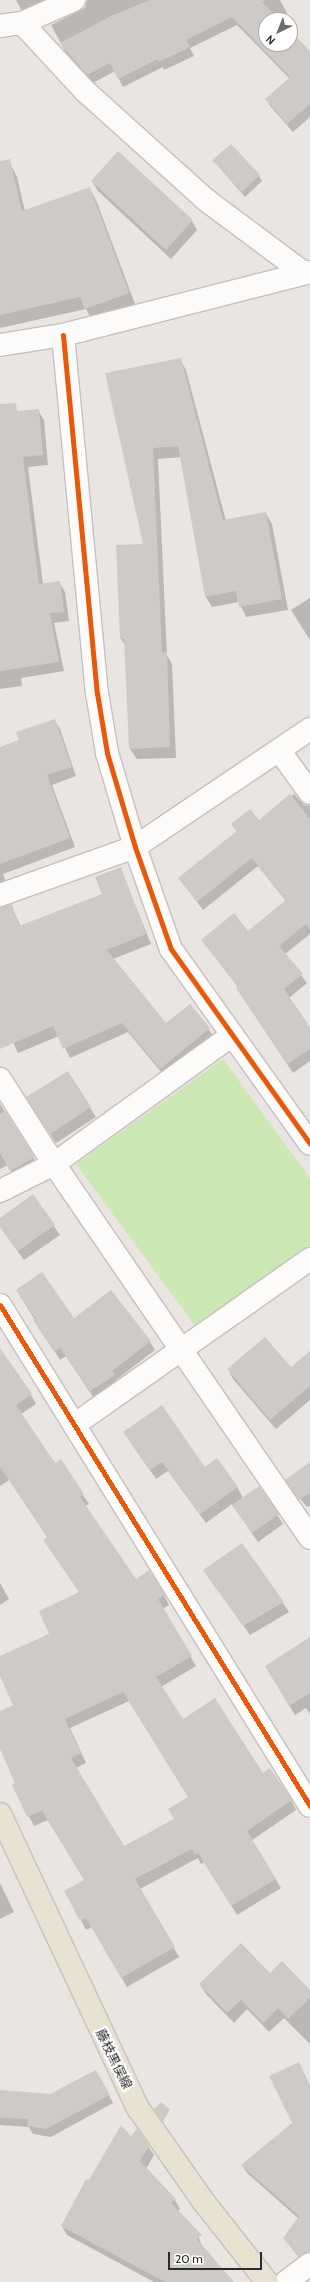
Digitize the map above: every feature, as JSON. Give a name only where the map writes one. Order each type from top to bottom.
[{"type":"main road","name":"藤枝黒俣線","points":[[0,1814],[138,2108],[203,2201],[267,2282]]},
{"type":"street","points":[[0,26],[22,23],[74,0]]},
{"type":"street","points":[[22,23],[85,91],[206,200],[307,273]]},
{"type":"street","points":[[0,345],[63,335],[307,273]]},
{"type":"street","points":[[63,335],[97,693],[107,754],[135,848],[171,950],[310,1144]]},
{"type":"street","points":[[0,895],[135,848],[310,728]]},
{"type":"street","points":[[279,750],[310,793]]},
{"type":"street","points":[[0,1191],[54,1164],[232,1035]]},
{"type":"street","points":[[0,1079],[54,1164],[310,1538]]},
{"type":"street","points":[[74,1425],[310,1259]]},
{"type":"street","points":[[0,1305],[310,1806]]},
{"type":"street","points":[[286,2282],[310,2264]]},
{"type":"green space","points":[[223,1059],[310,1178],[310,1248],[196,1327],[76,1164]]},
{"type":"building","points":[[150,0],[266,0],[262,2],[272,12],[258,12],[258,44],[232,17],[186,40],[190,47],[159,62],[158,59],[118,79],[110,63],[87,75],[60,43],[111,16]]},
{"type":"building","points":[[298,38],[310,51],[310,104],[287,124],[265,99],[290,77],[266,52],[298,52]]},
{"type":"building","points":[[231,144],[260,175],[242,192],[212,160]]},
{"type":"building","points":[[118,151],[193,220],[166,250],[91,181]]},
{"type":"building","points":[[10,159],[22,211],[90,187],[129,293],[85,309],[80,297],[0,315],[0,161]]},
{"type":"building","points":[[181,358],[223,520],[266,512],[282,599],[239,607],[236,591],[205,597],[178,446],[153,448],[162,652],[167,652],[170,747],[129,749],[124,639],[120,639],[116,545],[143,544],[105,373]]},
{"type":"building","points":[[16,403],[17,411],[39,409],[43,455],[23,457],[39,584],[60,581],[64,612],[50,613],[59,662],[0,671],[0,404]]},
{"type":"building","points":[[55,719],[72,767],[47,775],[70,838],[0,864],[0,747],[19,740],[16,732]]},
{"type":"building","points":[[290,794],[310,819],[310,929],[306,924],[279,946],[303,974],[284,989],[310,1027],[310,1049],[287,1064],[236,988],[238,986],[201,940],[234,913],[248,931],[286,900],[252,858],[197,902],[178,878],[237,831],[231,824],[250,809],[259,820]]},
{"type":"building","points":[[121,867],[146,934],[107,950],[166,1023],[190,1004],[210,1028],[160,1069],[122,1023],[63,1049],[53,1026],[0,1049],[0,907],[12,904],[19,926],[102,894],[95,877]]},
{"type":"building","points":[[68,1071],[91,1107],[50,1134],[26,1097]]},
{"type":"building","points":[[5,1111],[35,1157],[10,1171],[0,1153],[0,1114]]},
{"type":"building","points":[[33,1194],[55,1225],[18,1251],[0,1227],[0,1218]]},
{"type":"building","points":[[42,1272],[74,1318],[111,1290],[151,1341],[112,1371],[115,1375],[90,1391],[60,1348],[54,1352],[33,1320],[36,1319],[16,1290]]},
{"type":"building","points":[[265,1337],[291,1367],[310,1351],[310,1386],[270,1420],[227,1369]]},
{"type":"building","points":[[0,1348],[32,1394],[16,1405],[55,1463],[61,1459],[84,1494],[80,1497],[136,1579],[149,1570],[165,1595],[158,1599],[192,1656],[156,1677],[183,1719],[215,1698],[263,1773],[270,1768],[292,1800],[247,1831],[276,1879],[231,1906],[198,1853],[195,1855],[192,1849],[135,1879],[175,1947],[121,1978],[86,1918],[80,1921],[64,1891],[84,1880],[42,1811],[27,1817],[12,1785],[15,1783],[0,1749],[0,1711],[13,1705],[0,1676],[0,1656],[49,1634],[39,1611],[79,1592],[43,1540],[48,1537],[0,1467]],"holes":[[[123,1692],[188,1797],[168,1809],[174,1819],[124,1846],[71,1758],[81,1753],[65,1719]]]},
{"type":"building","points":[[162,1405],[205,1467],[217,1458],[238,1487],[200,1514],[162,1462],[150,1470],[123,1432]]},
{"type":"building","points":[[310,1462],[310,1493],[299,1500],[285,1480]]},
{"type":"building","points":[[259,1486],[279,1514],[252,1533],[232,1505]]},
{"type":"building","points":[[242,1543],[284,1602],[243,1626],[203,1570]]},
{"type":"building","points":[[310,1637],[310,1693],[289,1706],[265,1666]]},
{"type":"building","points":[[241,1943],[270,1973],[282,1961],[310,1990],[310,1998],[288,2019],[278,2008],[263,2023],[241,2000],[227,2013],[199,1984]]},
{"type":"building","points":[[299,2062],[310,2085],[310,2252],[299,2257],[283,2238],[299,2216],[241,2165],[292,2123],[269,2076]]},
{"type":"building","points":[[96,2070],[110,2095],[46,2129],[27,2126],[28,2119],[0,2118],[0,2090],[50,2094]]},
{"type":"building","points":[[161,2102],[170,2109],[163,2122],[154,2109]]},
{"type":"building","points":[[121,2125],[131,2136],[137,2129],[149,2146],[140,2161],[176,2199],[171,2203],[202,2235],[197,2239],[234,2282],[165,2282],[61,2226],[86,2179],[89,2180]]},
{"type":"cycle path","points":[[63,335],[97,693],[107,753],[135,847],[171,949],[310,1144]]},
{"type":"cycle path","points":[[0,1305],[310,1806]]}]
